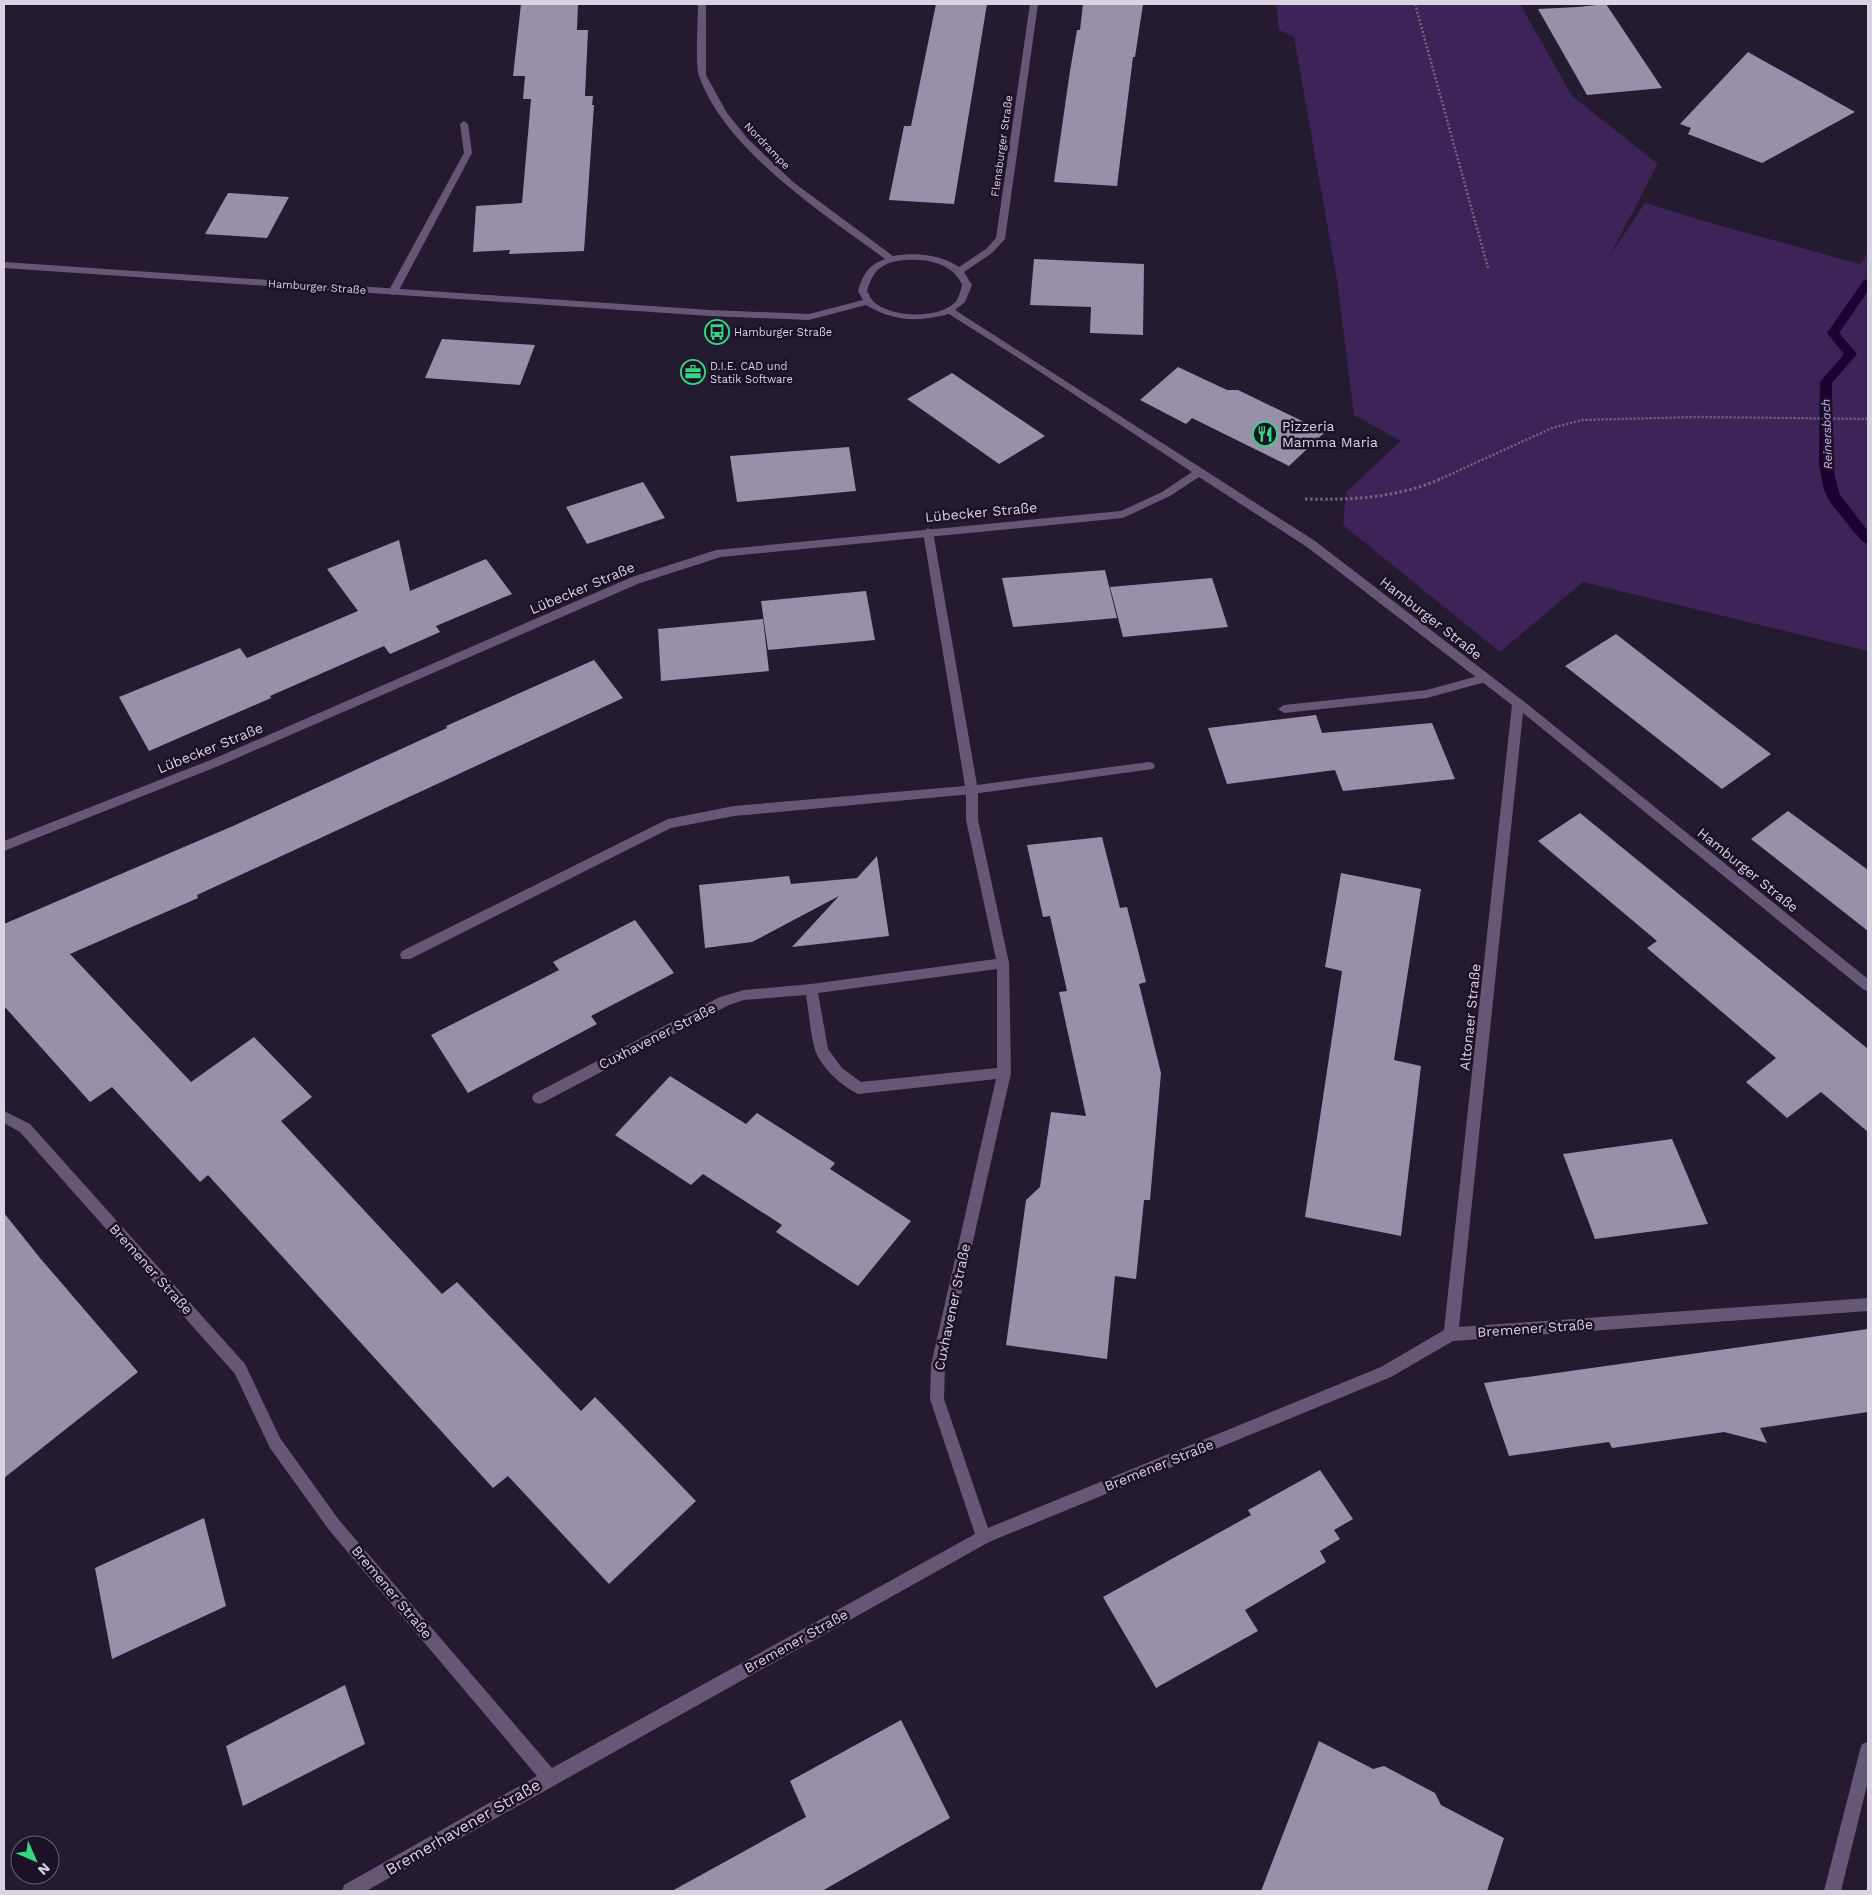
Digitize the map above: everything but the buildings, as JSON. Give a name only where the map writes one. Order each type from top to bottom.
[{"type":"street","name":"Nordrampe","points":[[702,4],[702,75],[723,114],[745,141],[790,184],[891,259]]},
{"type":"street","name":"Flensburger Straße","points":[[959,272],[989,251],[1000,239],[1034,4]]},
{"type":"street","points":[[392,292],[468,153],[464,124]]},
{"type":"street","points":[[929,258],[946,263],[959,272],[966,282],[967,290],[961,300],[949,310],[928,316],[904,318],[883,313],[868,302],[862,288],[864,281],[874,268],[891,259],[929,258]]},
{"type":"street","name":"Hamburger Straße","points":[[4,265],[710,313],[809,318],[868,302]]},
{"type":"street","name":"Hamburger Straße","points":[[949,310],[1312,544],[1518,703],[1868,986]]},
{"type":"street","name":"Lübecker Straße","points":[[4,846],[216,762],[636,580],[720,553],[1123,514],[1166,494],[1198,472]]},
{"type":"street","name":"Cuxhavener Straße","points":[[928,532],[972,790],[972,820],[1003,964],[1004,1073],[938,1364],[937,1399],[984,1537]]},
{"type":"street","points":[[1284,709],[1427,694],[1485,678]]},
{"type":"street","name":"Altonaer Straße","points":[[1451,1334],[1518,703]]},
{"type":"street","points":[[406,955],[668,824],[734,811],[972,790],[1150,766]]},
{"type":"street","name":"Cuxhavener Straße","points":[[538,1098],[724,1001],[744,995],[811,989],[1003,964]]},
{"type":"street","points":[[811,989],[822,1051],[837,1072],[859,1088],[1004,1073]]},
{"type":"street","name":"Bremener Straße","points":[[4,1117],[25,1128],[240,1370],[275,1443],[334,1525],[550,1778],[984,1537],[1386,1372],[1451,1334],[1868,1305]]},
{"type":"street","points":[[1832,1891],[1868,1750]]},
{"type":"street","name":"Bremerhavener Straße","points":[[350,1891],[550,1778]]},
{"type":"path","points":[[1415,4],[1488,268]]},
{"type":"path","points":[[1304,499],[1353,500],[1390,495],[1468,468],[1552,428],[1582,420],[1698,416],[1868,419]]},
{"type":"shaded area","points":[[1276,4],[1520,4],[1572,96],[1658,164],[1609,257],[1645,203],[1860,264],[1868,253],[1868,651],[1583,582],[1500,652],[1343,525],[1346,492],[1401,441],[1354,415],[1337,280],[1294,37],[1279,30]]},
{"type":"waterway","name":"Reinersbach","points":[[1868,283],[1833,333],[1851,354],[1826,382],[1825,436],[1826,464],[1833,495],[1853,523],[1868,539]]},
{"type":"place","name":"Hamburger Straße","points":[[717,332]]},
{"type":"place","name":"D.I.E. CAD und Statik Software","points":[[693,372]]},
{"type":"place","name":"Pizzeria Mamma Maria","points":[[1265,434]]}]
